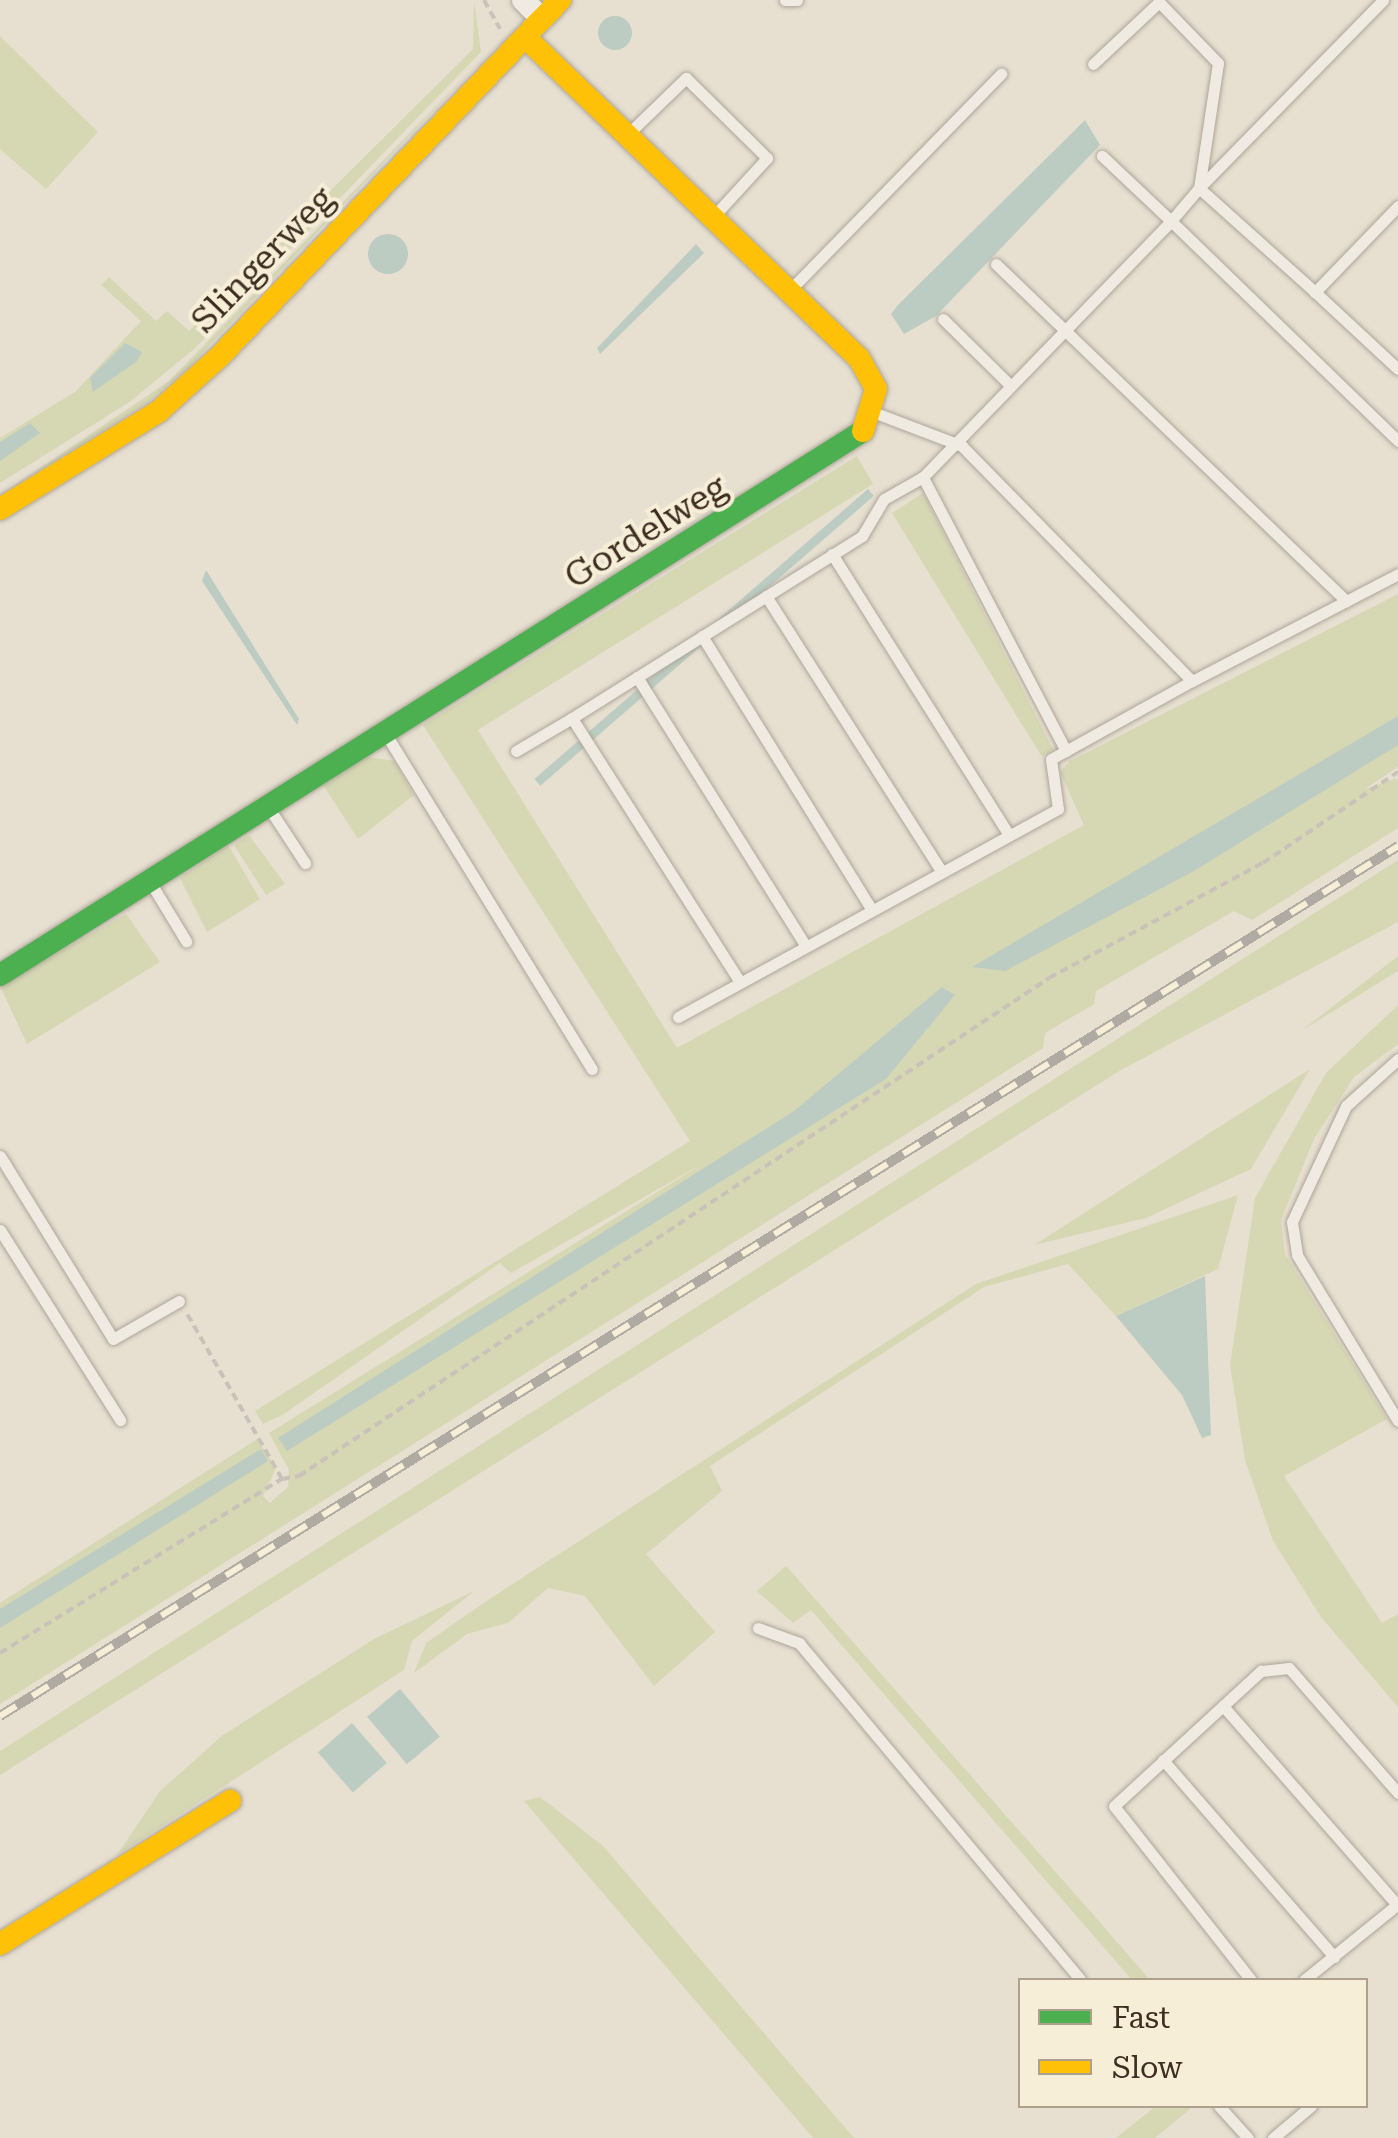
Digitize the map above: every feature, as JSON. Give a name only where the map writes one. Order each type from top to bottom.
[{"type":"street","points":[[522,0],[542,19]]},
{"type":"street","name":"Slingerweg","points":[[0,509],[159,411],[219,358],[560,0]]},
{"type":"street","points":[[525,37],[859,358],[876,388],[873,412]]},
{"type":"street","name":"Gordelweg","points":[[0,975],[856,442],[873,412]]},
{"type":"street","points":[[0,1944],[230,1802]]},
{"type":"lane","points":[[785,0],[797,0]]},
{"type":"lane","points":[[516,751],[862,536],[884,499],[923,478],[1383,0]]},
{"type":"lane","points":[[1093,64],[1159,2],[1218,63],[1200,188]]},
{"type":"lane","points":[[789,291],[1001,74]]},
{"type":"lane","points":[[626,135],[686,78],[767,158],[712,218]]},
{"type":"lane","points":[[1102,156],[1398,441]]},
{"type":"lane","points":[[1200,188],[1398,369]]},
{"type":"lane","points":[[1315,292],[1398,206]]},
{"type":"lane","points":[[996,264],[1346,601]]},
{"type":"lane","points":[[943,319],[1012,386]]},
{"type":"lane","points":[[873,412],[956,444],[1192,681]]},
{"type":"lane","points":[[923,478],[1066,751]]},
{"type":"lane","points":[[832,554],[1009,836]]},
{"type":"lane","points":[[678,1017],[1058,809],[1046,771],[1066,751],[1398,574]]},
{"type":"lane","points":[[766,596],[942,872]]},
{"type":"lane","points":[[702,636],[872,910]]},
{"type":"lane","points":[[637,677],[806,946]]},
{"type":"lane","points":[[572,718],[740,982]]},
{"type":"lane","points":[[386,734],[592,1069]]},
{"type":"lane","points":[[269,808],[304,863]]},
{"type":"lane","points":[[150,882],[186,941]]},
{"type":"lane","points":[[1398,1059],[1346,1106],[1292,1222],[1297,1256],[1398,1421]]},
{"type":"lane","points":[[0,1156],[113,1339],[179,1302]]},
{"type":"lane","points":[[0,1230],[120,1420]]},
{"type":"lane","points":[[758,1628],[799,1643],[1079,1978]]},
{"type":"lane","points":[[1248,1978],[1114,1818],[1114,1806],[1261,1671],[1289,1668],[1398,1793]]},
{"type":"lane","points":[[1222,1706],[1398,1904],[1307,1978]]},
{"type":"lane","points":[[1163,1760],[1334,1957]]},
{"type":"lane","points":[[1221,2108],[1248,2138]]},
{"type":"lane","points":[[1273,2138],[1309,2108]]},
{"type":"path","points":[[484,0],[500,22],[492,44]]},
{"type":"path","points":[[0,1653],[282,1479],[299,1476],[1049,978],[1263,864],[1398,772]]},
{"type":"path","points":[[179,1302],[282,1479]]},
{"type":"green space","points":[[474,0],[481,52],[194,349],[131,401],[0,483],[0,438],[75,392],[141,321],[101,285],[109,277],[156,321],[167,311],[189,331],[473,49]]},
{"type":"green space","points":[[0,36],[98,132],[46,189],[0,149]]},
{"type":"green space","points":[[483,58],[189,367],[147,403],[0,495],[169,381]]},
{"type":"green space","points":[[857,456],[873,484],[478,730],[677,1048],[1084,825],[1060,772],[1070,761],[1398,594],[1398,767],[1365,789],[1398,778],[1398,828],[1252,920],[1234,911],[1096,991],[1094,1004],[1045,1033],[1043,1048],[0,1704],[0,1603],[257,1439],[276,1468],[263,1496],[270,1503],[288,1487],[289,1470],[269,1433],[704,1163],[511,1273],[500,1263],[284,1414],[263,1424],[255,1411],[690,1141],[423,725]]},
{"type":"green space","points":[[923,493],[1053,749],[1042,757],[892,513]]},
{"type":"green space","points":[[368,757],[394,761],[414,795],[358,839],[323,785]]},
{"type":"green space","points":[[249,835],[285,884],[266,895],[234,845]]},
{"type":"green space","points":[[228,845],[260,899],[207,932],[180,878]]},
{"type":"green space","points":[[1398,860],[1398,922],[1121,1070],[0,1775],[0,1751]]},
{"type":"green space","points":[[126,914],[160,962],[27,1044],[0,986]]},
{"type":"green space","points":[[1398,956],[1398,971],[1301,1031],[1323,1014]]},
{"type":"green space","points":[[1398,1005],[1398,1044],[1354,1077],[1314,1139],[1281,1220],[1285,1254],[1387,1419],[1284,1476],[1382,1623],[1398,1614],[1398,1707],[1321,1617],[1273,1541],[1245,1460],[1230,1365],[1255,1198],[1326,1073]]},
{"type":"green space","points":[[1310,1069],[1251,1169],[1146,1218],[1034,1245]]},
{"type":"green space","points":[[1238,1195],[1218,1269],[1116,1316],[1068,1264],[984,1287],[710,1466],[722,1491],[646,1554],[715,1632],[654,1686],[585,1596],[548,1588],[508,1623],[467,1634],[414,1673],[426,1643],[485,1602],[976,1284]]},
{"type":"green space","points":[[786,1566],[1148,1978],[1130,1978],[811,1610],[793,1623],[757,1591]]},
{"type":"green space","points":[[474,1591],[412,1641],[404,1670],[117,1855],[160,1791],[223,1735],[374,1639]]},
{"type":"green space","points":[[540,1797],[603,1846],[854,2138],[813,2138],[524,1801]]},
{"type":"green space","points":[[1154,2108],[1191,2108],[1155,2138],[1116,2138]]},
{"type":"shaded area","points":[[615,16],[627,21],[632,33],[627,45],[615,50],[603,45],[598,33],[603,21]]},
{"type":"shaded area","points":[[1085,120],[1100,145],[936,316],[904,334],[891,314],[898,305]]},
{"type":"shaded area","points":[[388,234],[402,240],[408,254],[402,268],[388,274],[374,268],[368,254],[374,240]]},
{"type":"shaded area","points":[[696,244],[704,253],[600,354],[597,348]]},
{"type":"shaded area","points":[[125,343],[142,352],[137,361],[93,392],[90,378]]},
{"type":"shaded area","points":[[30,423],[40,433],[0,461],[0,442]]},
{"type":"shaded area","points":[[868,489],[874,496],[540,786],[534,779]]},
{"type":"shaded area","points":[[206,570],[299,719],[297,725],[202,581]]},
{"type":"shaded area","points":[[1398,716],[1398,745],[1194,871],[1005,971],[972,967]]},
{"type":"shaded area","points":[[942,987],[955,995],[886,1079],[287,1451],[278,1438],[794,1111]]},
{"type":"shaded area","points":[[1205,1276],[1211,1435],[1202,1438],[1182,1395],[1116,1316]]},
{"type":"shaded area","points":[[261,1449],[268,1461],[0,1628],[0,1609]]},
{"type":"shaded area","points":[[400,1689],[440,1736],[407,1764],[367,1717]]},
{"type":"shaded area","points":[[352,1723],[387,1763],[353,1793],[318,1753]]},
{"type":"railway","points":[[0,1716],[1398,846]]},
{"type":"traffic: fast","points":[[0,975],[863,431]]},
{"type":"traffic: slow","points":[[0,509],[159,411],[219,357],[560,0]]},
{"type":"traffic: slow","points":[[525,37],[859,358],[876,389],[863,431]]},
{"type":"traffic: slow","points":[[0,1944],[230,1801]]}]
